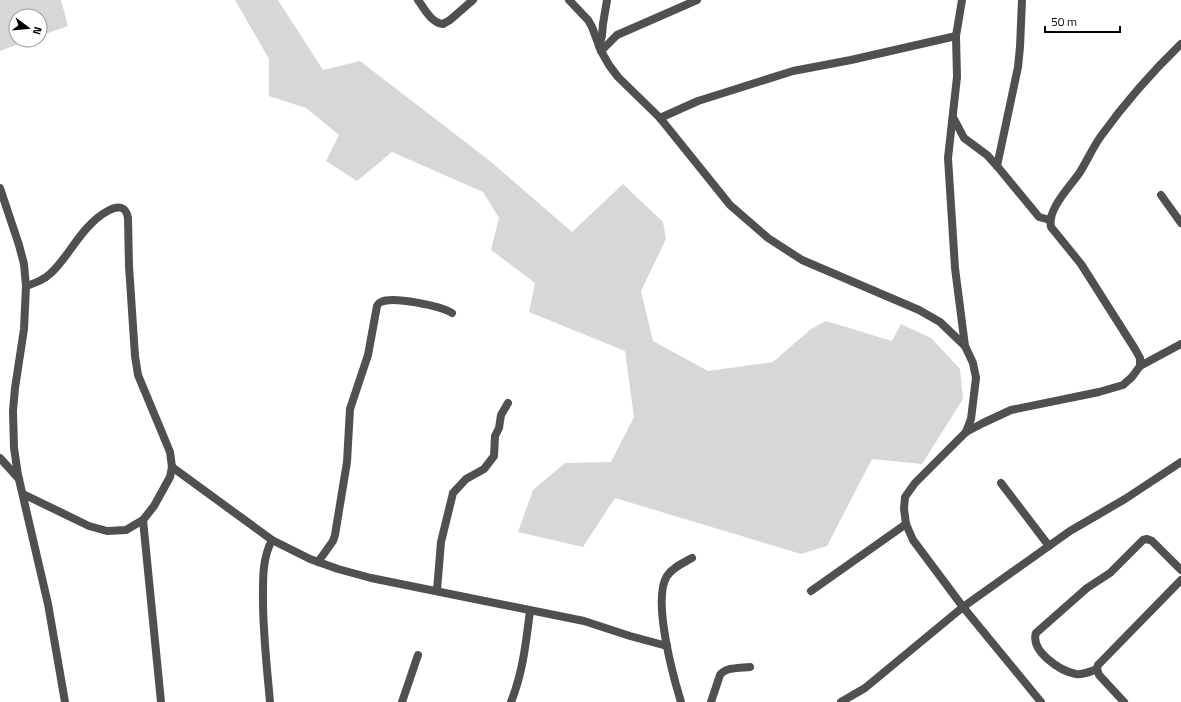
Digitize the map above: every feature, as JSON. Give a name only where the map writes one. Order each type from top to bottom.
[{"type":"street","points":[[418,0],[436,22],[443,24],[450,20],[473,0]]},
{"type":"street","points":[[569,0],[588,20],[608,65],[618,77],[660,118],[730,205],[768,238],[802,260],[919,310],[940,322],[965,346]]},
{"type":"street","points":[[600,49],[607,0]]},
{"type":"street","points":[[600,49],[618,35],[697,0]]},
{"type":"street","points":[[962,0],[956,36],[957,77],[948,158],[955,268],[965,346],[973,363],[976,378],[971,419],[966,432]]},
{"type":"street","points":[[997,166],[1018,67],[1022,0]]},
{"type":"street","points":[[660,118],[698,101],[793,71],[851,60],[956,36]]},
{"type":"street","points":[[1140,366],[1140,358],[1135,349],[1081,264],[1051,227],[1050,220],[1053,211],[1101,136],[1151,74],[1181,44]]},
{"type":"street","points":[[952,115],[964,138],[987,155],[1039,217],[1050,220]]},
{"type":"street","points":[[950,144],[964,138]]},
{"type":"street","points":[[0,188],[19,245],[24,264],[26,286],[24,329],[13,411],[14,448],[48,604],[65,702]]},
{"type":"street","points":[[1161,195],[1181,223]]},
{"type":"street","points":[[23,494],[89,526],[107,531],[126,530],[143,520],[154,506],[170,477],[172,467],[170,452],[138,375],[135,356],[129,266],[128,213],[125,209],[118,207],[104,213],[83,232],[72,249],[50,274],[39,282],[26,286]]},
{"type":"street","points":[[318,562],[335,535],[347,462],[350,409],[368,355],[376,306],[381,301],[410,301],[442,308],[452,313]]},
{"type":"street","points":[[1041,702],[963,608],[913,540],[906,524],[904,509],[905,497],[915,483],[966,432],[1011,410],[1099,392],[1123,385],[1132,377],[1140,366],[1181,344]]},
{"type":"street","points":[[437,590],[441,542],[453,493],[466,479],[484,469],[494,456],[495,436],[499,428],[501,415],[508,403]]},
{"type":"street","points":[[0,458],[20,480]]},
{"type":"street","points":[[841,702],[865,688],[963,608],[1070,530],[1125,499],[1181,462]]},
{"type":"street","points":[[172,467],[272,540],[338,570],[584,621],[667,646]]},
{"type":"street","points":[[1001,483],[1049,546]]},
{"type":"street","points":[[143,520],[161,702]]},
{"type":"street","points":[[812,591],[906,524]]},
{"type":"street","points":[[1097,669],[1088,673],[1076,674],[1060,668],[1047,659],[1036,644],[1034,638],[1036,633],[1087,588],[1110,573],[1143,540],[1146,539],[1152,541],[1181,570]]},
{"type":"street","points":[[270,702],[263,629],[263,576],[267,550],[272,540]]},
{"type":"street","points":[[681,702],[667,646],[662,596],[663,586],[667,576],[676,566],[692,558]]},
{"type":"street","points":[[1124,702],[1099,675],[1097,669],[1098,665],[1181,580]]},
{"type":"street","points":[[511,702],[520,677],[525,653],[530,611]]},
{"type":"street","points":[[402,702],[418,655]]},
{"type":"street","points":[[711,702],[722,672],[750,667]]},
{"type":"shaded area","points":[[0,0],[61,0],[68,26],[48,33],[48,8],[8,8],[8,48],[0,51]]},
{"type":"shaded area","points":[[235,0],[278,0],[323,70],[360,61],[490,161],[572,232],[623,184],[663,222],[666,239],[641,291],[653,341],[708,371],[773,362],[811,329],[826,321],[892,341],[901,324],[931,338],[960,369],[963,399],[922,464],[872,459],[827,546],[801,554],[615,498],[583,547],[518,532],[533,490],[565,463],[611,462],[634,417],[625,351],[529,312],[535,283],[491,250],[499,218],[483,192],[392,152],[357,181],[326,161],[339,135],[306,108],[269,96],[269,59]]}]
